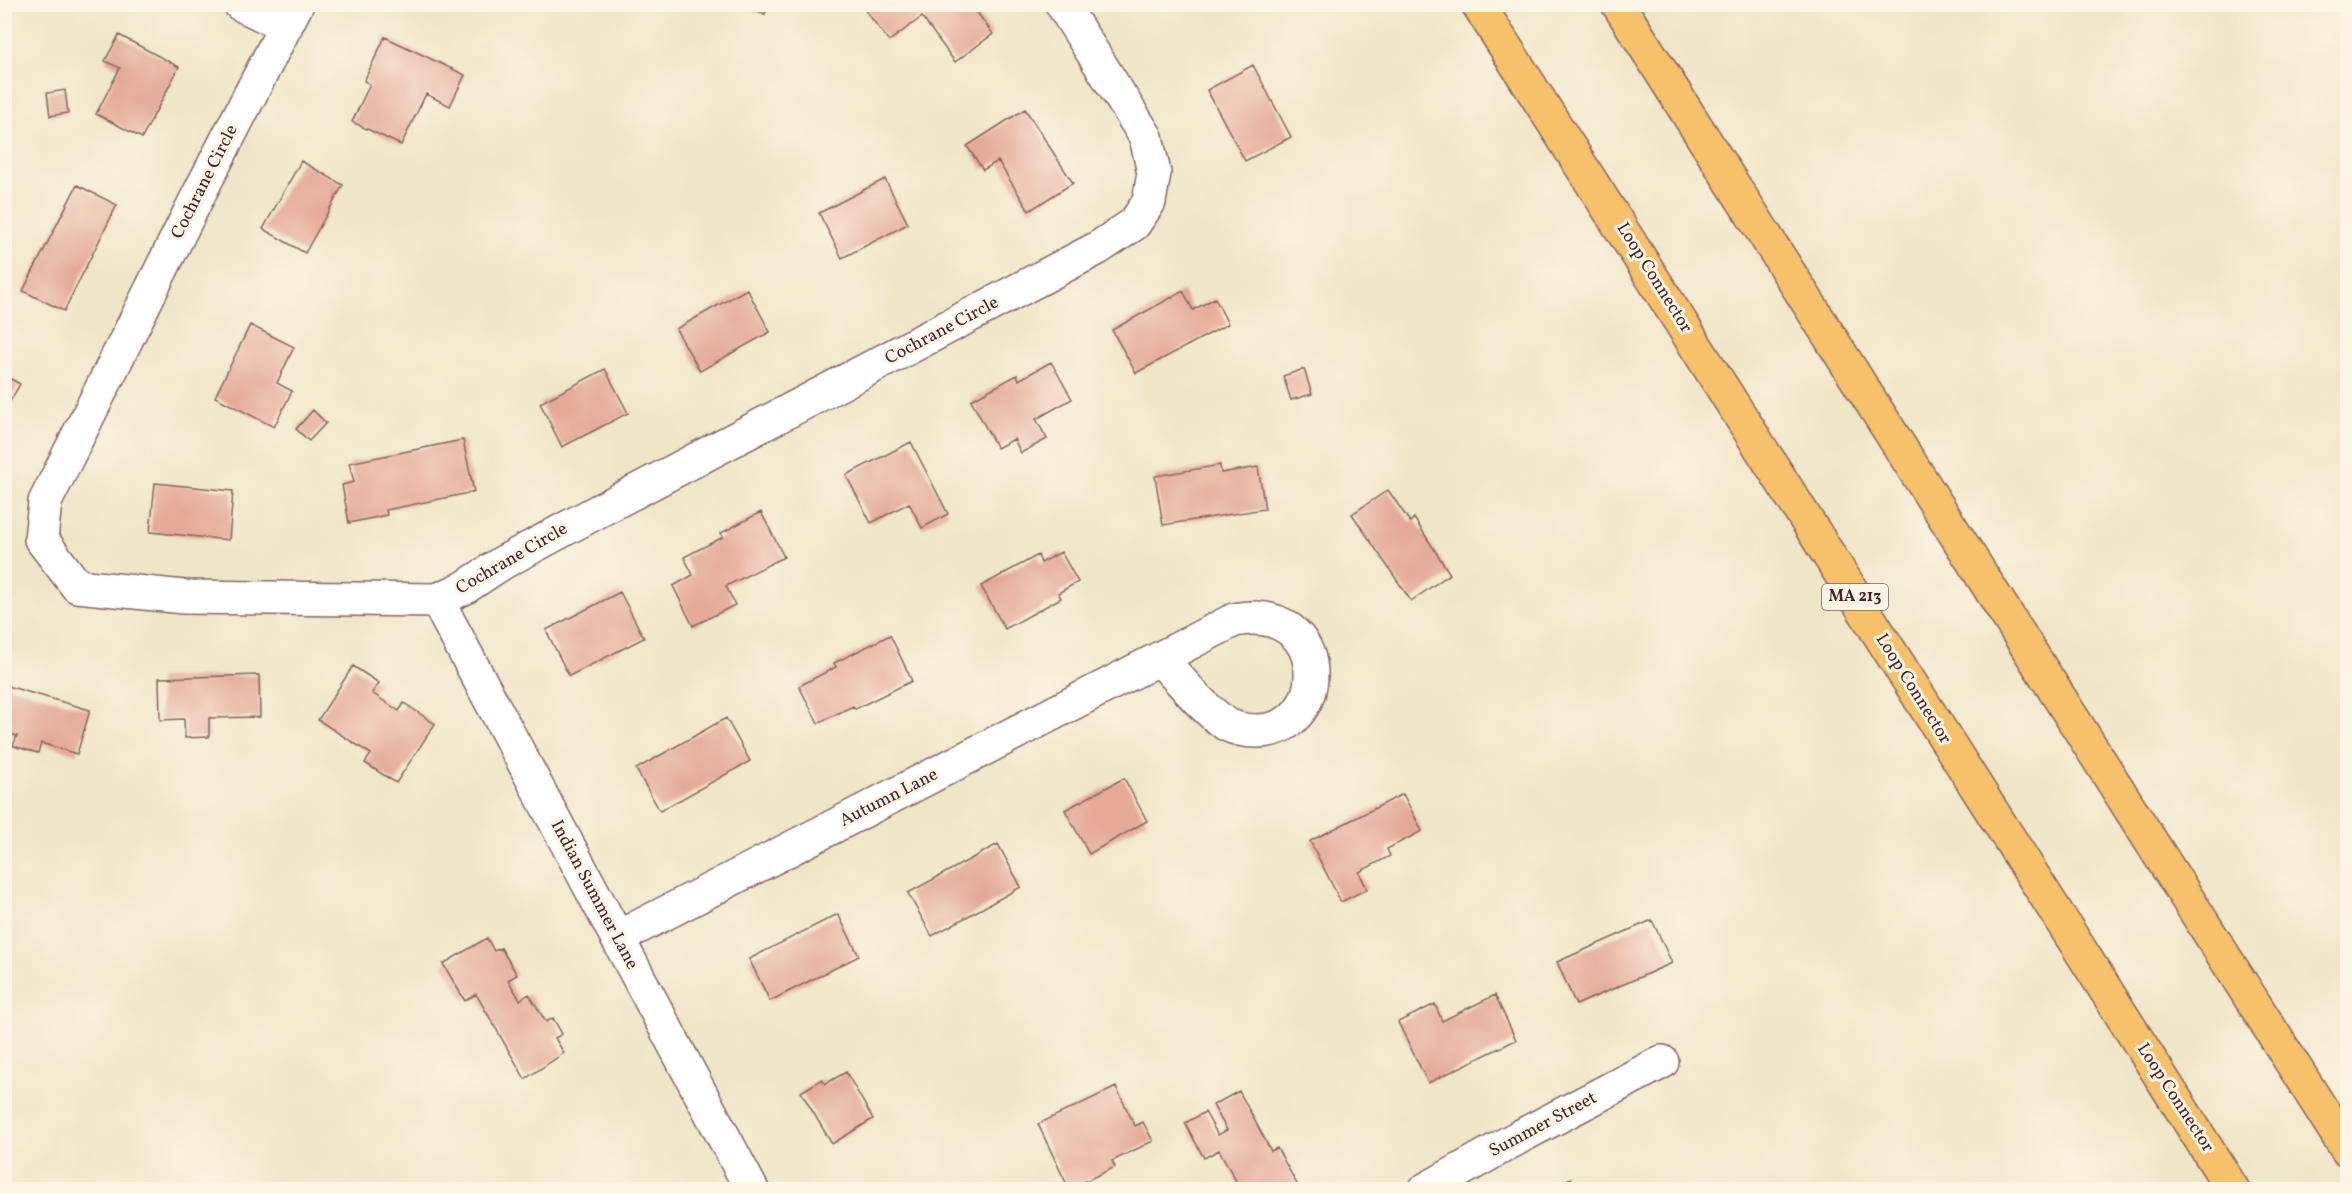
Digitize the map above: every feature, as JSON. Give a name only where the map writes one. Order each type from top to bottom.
[{"type":"highway","name":"Loop Connector","points":[[1478,4],[2233,1190]]},
{"type":"highway","points":[[1618,4],[2348,1151]]},
{"type":"street","points":[[240,4],[291,15]]},
{"type":"street","name":"Cochrane Circle","points":[[291,15],[45,502],[41,539],[77,585],[184,597],[437,600],[464,588],[502,563],[604,508],[1098,248],[1134,224],[1149,202],[1154,173],[1146,137],[1062,4]]},
{"type":"street","name":"Indian Summer Lane","points":[[437,600],[752,1190]]},
{"type":"street","name":"Autumn Lane","points":[[617,938],[1160,659]]},
{"type":"street","name":"Summer Street","points":[[1425,1190],[1521,1136],[1662,1062]]},
{"type":"building","points":[[743,4],[768,4],[765,14],[742,8]]},
{"type":"building","points":[[873,4],[971,4],[993,34],[955,62],[922,17],[889,41],[865,10]]},
{"type":"building","points":[[2310,4],[2348,4],[2348,18],[2335,8],[2315,8]]},
{"type":"building","points":[[119,35],[179,67],[142,138],[96,114],[120,68],[105,61]]},
{"type":"building","points":[[385,37],[465,75],[450,106],[426,94],[401,145],[352,122],[370,84],[364,81]]},
{"type":"building","points":[[1253,65],[1291,137],[1245,161],[1207,90]]},
{"type":"building","points":[[65,90],[68,113],[50,116],[47,93]]},
{"type":"building","points":[[1025,109],[1073,183],[1029,211],[998,161],[983,170],[967,146]]},
{"type":"building","points":[[301,161],[343,185],[305,253],[263,229]]},
{"type":"building","points":[[885,179],[908,224],[842,258],[819,213]]},
{"type":"building","points":[[77,185],[117,205],[64,311],[23,291]]},
{"type":"building","points":[[747,289],[770,332],[700,371],[676,329]]},
{"type":"building","points":[[1183,291],[1193,310],[1215,298],[1228,324],[1136,373],[1112,330]]},
{"type":"building","points":[[250,325],[294,347],[277,383],[292,391],[274,427],[215,397]]},
{"type":"building","points":[[1051,362],[1072,399],[1036,419],[1047,439],[1021,453],[1014,439],[997,448],[971,400],[1017,375],[1019,380]]},
{"type":"building","points":[[605,369],[628,413],[562,447],[540,403]]},
{"type":"building","points":[[1304,369],[1312,394],[1291,400],[1283,376]]},
{"type":"building","points":[[4,375],[20,384],[4,412]]},
{"type":"building","points":[[313,410],[326,423],[309,441],[296,429]]},
{"type":"building","points":[[463,440],[474,492],[386,510],[387,515],[349,523],[342,485],[354,482],[349,463]]},
{"type":"building","points":[[911,442],[948,514],[922,528],[909,503],[871,523],[846,475]]},
{"type":"building","points":[[1220,465],[1221,473],[1258,467],[1265,509],[1163,525],[1155,476]]},
{"type":"building","points":[[155,483],[233,491],[229,540],[150,532]]},
{"type":"building","points":[[1388,490],[1410,522],[1414,518],[1450,574],[1411,601],[1352,514]]},
{"type":"building","points":[[761,512],[784,557],[726,586],[735,605],[693,626],[673,586],[693,575],[684,557],[723,537],[721,533]]},
{"type":"building","points":[[1061,552],[1078,582],[1058,593],[1061,598],[1005,629],[981,586],[1038,555],[1041,563]]},
{"type":"building","points":[[620,592],[644,638],[569,676],[546,630]]},
{"type":"building","points":[[890,635],[912,681],[855,709],[853,706],[818,723],[799,686],[836,667],[834,663]]},
{"type":"building","points":[[353,666],[379,683],[372,693],[399,711],[404,703],[435,724],[396,783],[365,763],[371,754],[318,720]]},
{"type":"building","points":[[259,675],[260,717],[209,718],[209,737],[185,738],[184,719],[160,720],[159,678]]},
{"type":"building","points":[[4,685],[90,710],[77,754],[41,743],[38,753],[13,746],[17,736],[4,732]]},
{"type":"building","points":[[726,718],[750,761],[660,811],[636,769]]},
{"type":"building","points":[[1124,778],[1147,821],[1089,854],[1065,810]]},
{"type":"building","points":[[1403,794],[1422,831],[1387,849],[1390,856],[1359,872],[1367,889],[1341,902],[1310,841]]},
{"type":"building","points":[[998,844],[1021,887],[932,936],[908,893]]},
{"type":"building","points":[[838,914],[859,956],[770,1001],[749,959]]},
{"type":"building","points":[[1652,920],[1672,963],[1576,1005],[1557,962]]},
{"type":"building","points":[[487,938],[494,951],[501,948],[517,975],[508,980],[520,1000],[529,994],[546,1022],[553,1018],[562,1034],[555,1038],[564,1053],[525,1079],[476,994],[465,1001],[443,964]]},
{"type":"building","points":[[1495,995],[1516,1040],[1428,1083],[1398,1022],[1435,1004],[1442,1021]]},
{"type":"building","points":[[846,1072],[873,1119],[832,1144],[801,1092],[822,1079],[825,1084]]},
{"type":"building","points":[[1116,1087],[1135,1126],[1143,1122],[1153,1141],[1112,1161],[1115,1167],[1069,1189],[1038,1124]]},
{"type":"building","points":[[1239,1091],[1271,1151],[1277,1148],[1298,1186],[1292,1190],[1241,1190],[1219,1150],[1204,1158],[1185,1123],[1205,1112],[1218,1135],[1227,1130],[1213,1105]]},
{"type":"building","points":[[1571,1178],[1576,1190],[1547,1190]]}]
